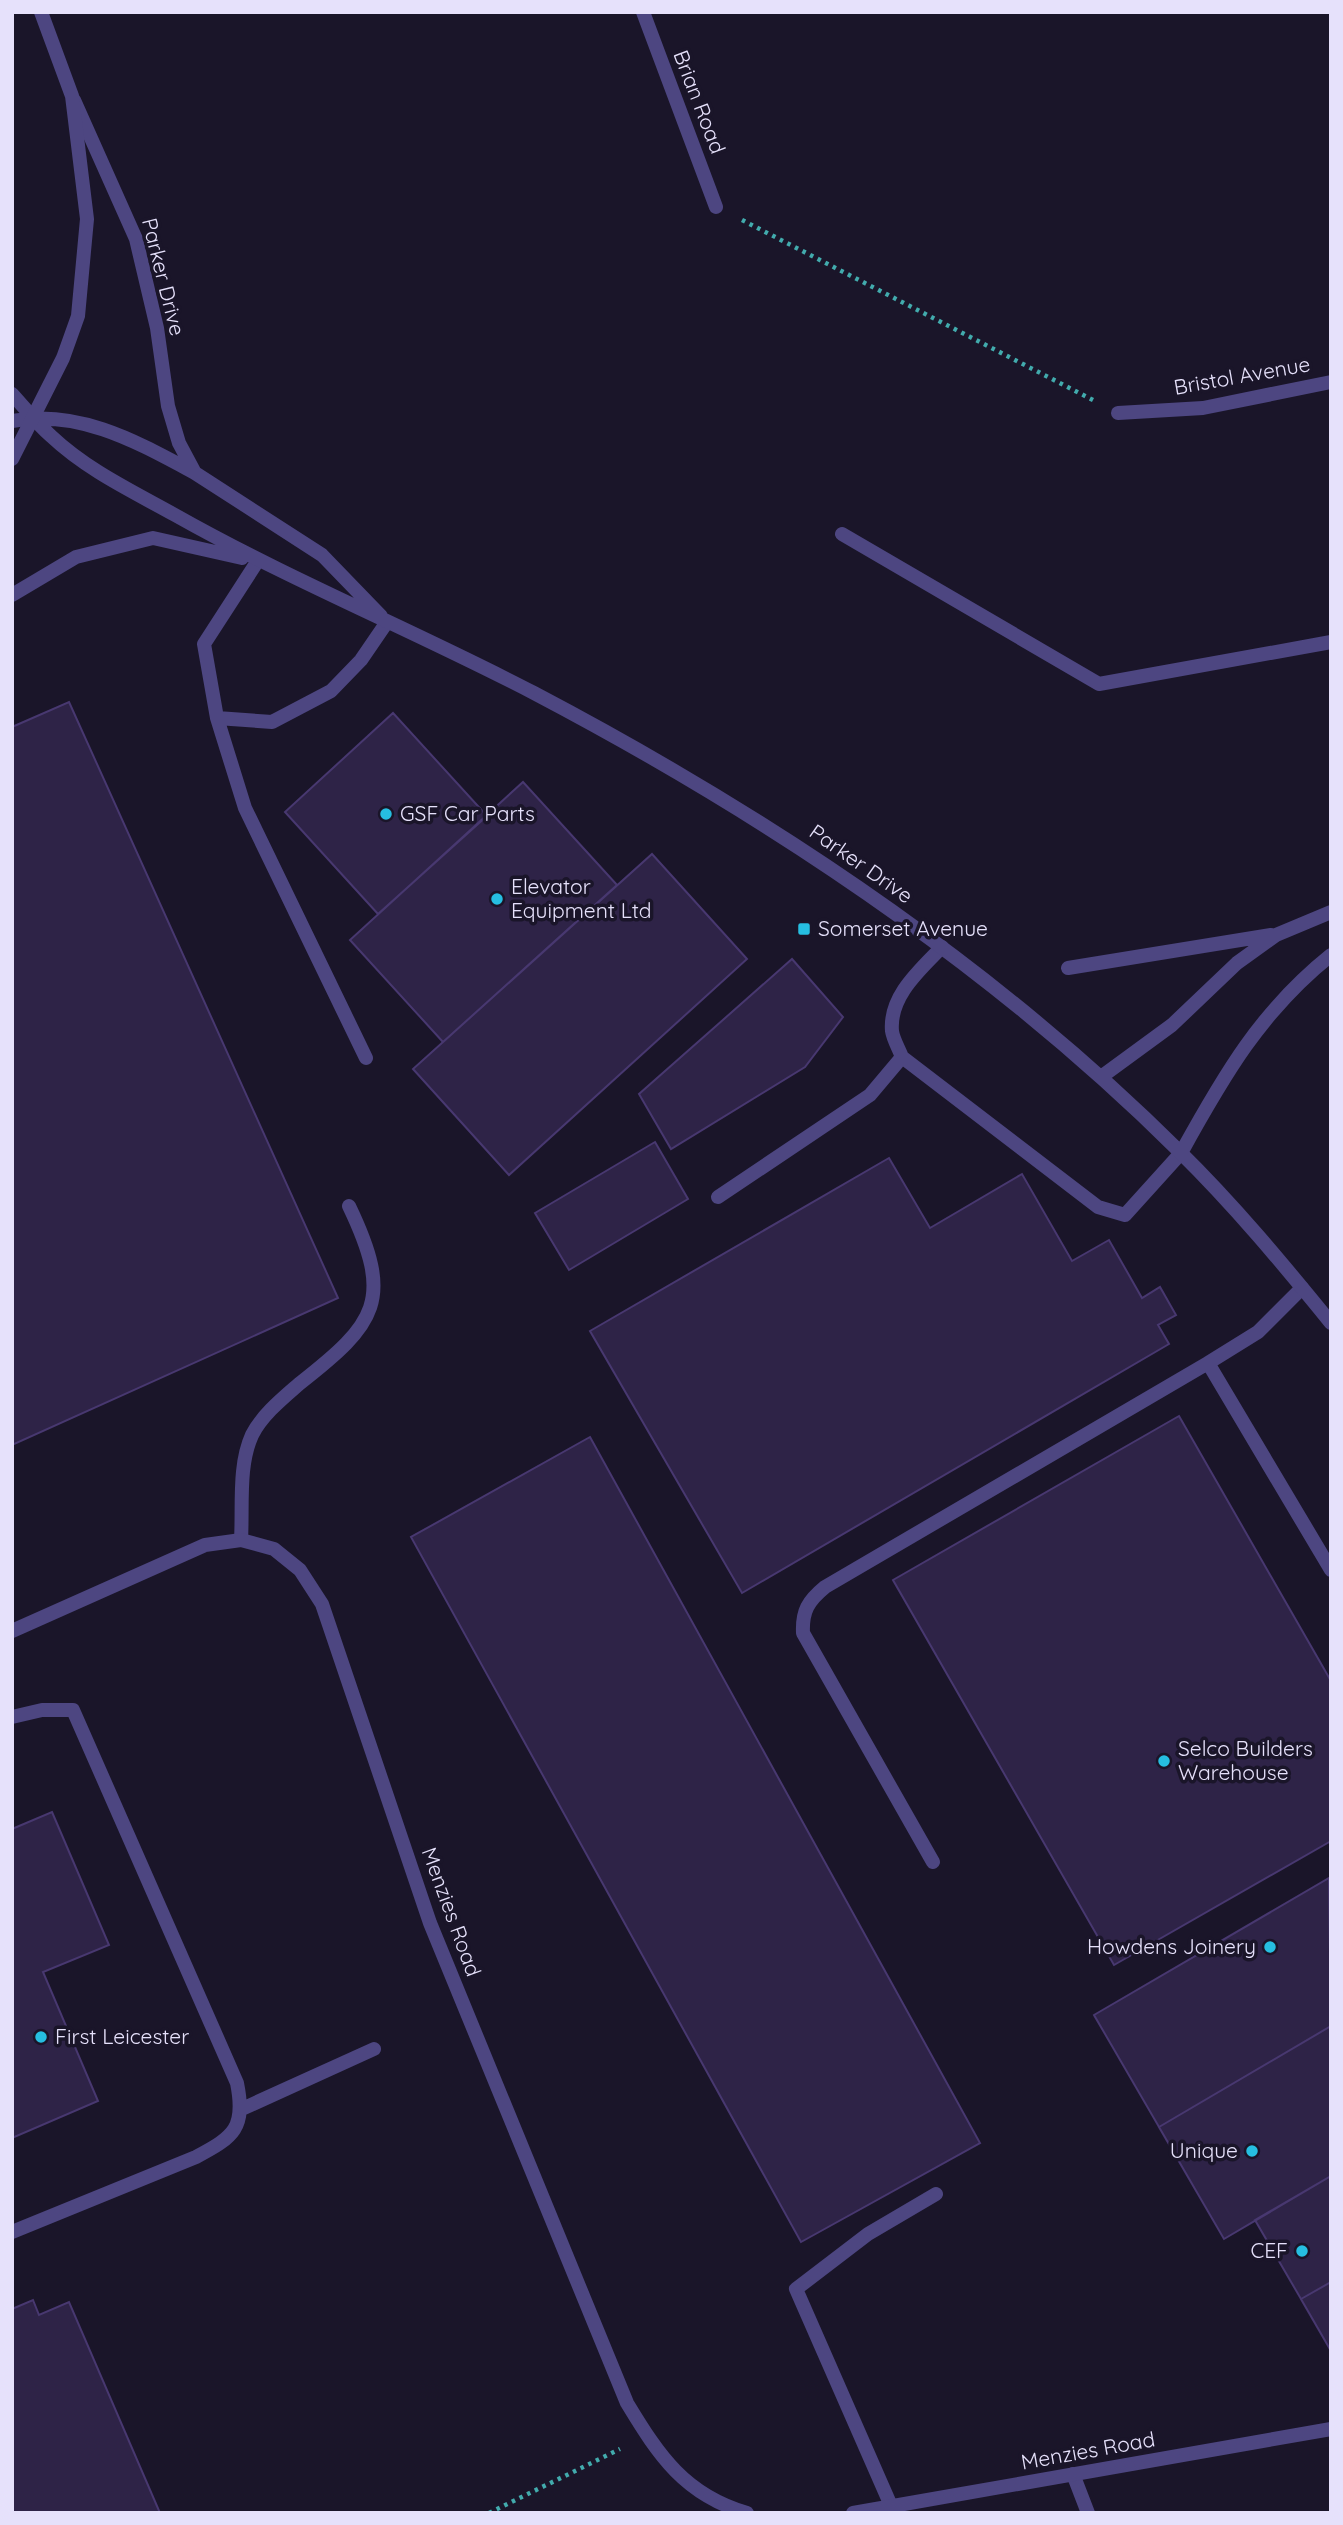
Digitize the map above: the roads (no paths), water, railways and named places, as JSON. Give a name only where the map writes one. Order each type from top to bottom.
[{"type":"street","points":[[12,459],[63,358],[78,316],[87,219],[72,96],[41,12]]},
{"type":"street","name":"Brian Road","points":[[643,12],[716,207]]},
{"type":"street","name":"Parker Drive","points":[[72,96],[136,239],[157,328],[168,407],[179,443],[195,473]]},
{"type":"street","name":"Bristol Avenue","points":[[1118,413],[1203,408],[1331,382]]},
{"type":"street","name":"Parker Drive","points":[[12,394],[50,436],[94,471],[257,562],[528,690],[667,764],[776,831],[942,947],[1101,1077],[1181,1153],[1331,1323]]},
{"type":"street","points":[[12,421],[34,417]]},
{"type":"street","name":"Parker Drive","points":[[34,417],[79,421],[132,440],[195,473],[322,555],[387,622]]},
{"type":"street","points":[[842,534],[1099,684],[1331,642]]},
{"type":"street","name":"Parker Drive","points":[[12,595],[76,557],[153,538],[257,562]]},
{"type":"street","points":[[257,562],[204,644],[217,718],[245,808],[366,1058]]},
{"type":"street","points":[[217,718],[272,722],[331,691],[361,660],[387,622]]},
{"type":"street","points":[[1069,968],[1276,934],[1331,912]]},
{"type":"street","points":[[1101,1077],[1172,1025],[1237,963],[1276,934]]},
{"type":"street","points":[[942,947],[909,981],[895,1006],[892,1031],[902,1057],[1098,1207],[1125,1215],[1181,1153],[1226,1071],[1261,1022],[1293,986],[1331,955]]},
{"type":"street","points":[[718,1197],[870,1095],[902,1057]]},
{"type":"street","points":[[241,1539],[243,1457],[254,1431],[281,1399],[343,1349],[371,1310],[374,1275],[369,1248],[349,1206]]},
{"type":"street","points":[[933,1862],[803,1633],[803,1618],[808,1601],[825,1587],[1258,1332],[1302,1288]]},
{"type":"street","points":[[1208,1363],[1331,1570]]},
{"type":"street","name":"Menzies Road","points":[[12,1631],[205,1545],[241,1539],[274,1549],[300,1570],[322,1604],[430,1923],[627,2403],[669,2467],[696,2490],[727,2507],[747,2513]]},
{"type":"street","points":[[12,1717],[42,1710],[73,1710],[237,2084],[242,2109],[235,2132],[204,2153],[12,2232]]},
{"type":"street","points":[[242,2109],[374,2049]]},
{"type":"street","points":[[892,2508],[796,2289],[868,2234],[936,2194]]},
{"type":"street","name":"Menzies Road","points":[[853,2513],[1331,2429]]},
{"type":"street","points":[[1073,2474],[1088,2513]]},
{"type":"place","name":"GSF Car Parts","points":[[386,814]]},
{"type":"place","name":"Elevator Equipment Ltd","points":[[497,899]]},
{"type":"place","name":"Somerset Avenue","points":[[804,929]]},
{"type":"place","name":"Selco Builders Warehouse","points":[[1164,1761]]},
{"type":"place","name":"Howdens Joinery","points":[[1270,1947]]},
{"type":"place","name":"First Leicester","points":[[41,2037]]},
{"type":"place","name":"Unique","points":[[1252,2151]]},
{"type":"place","name":"CEF","points":[[1302,2251]]}]
